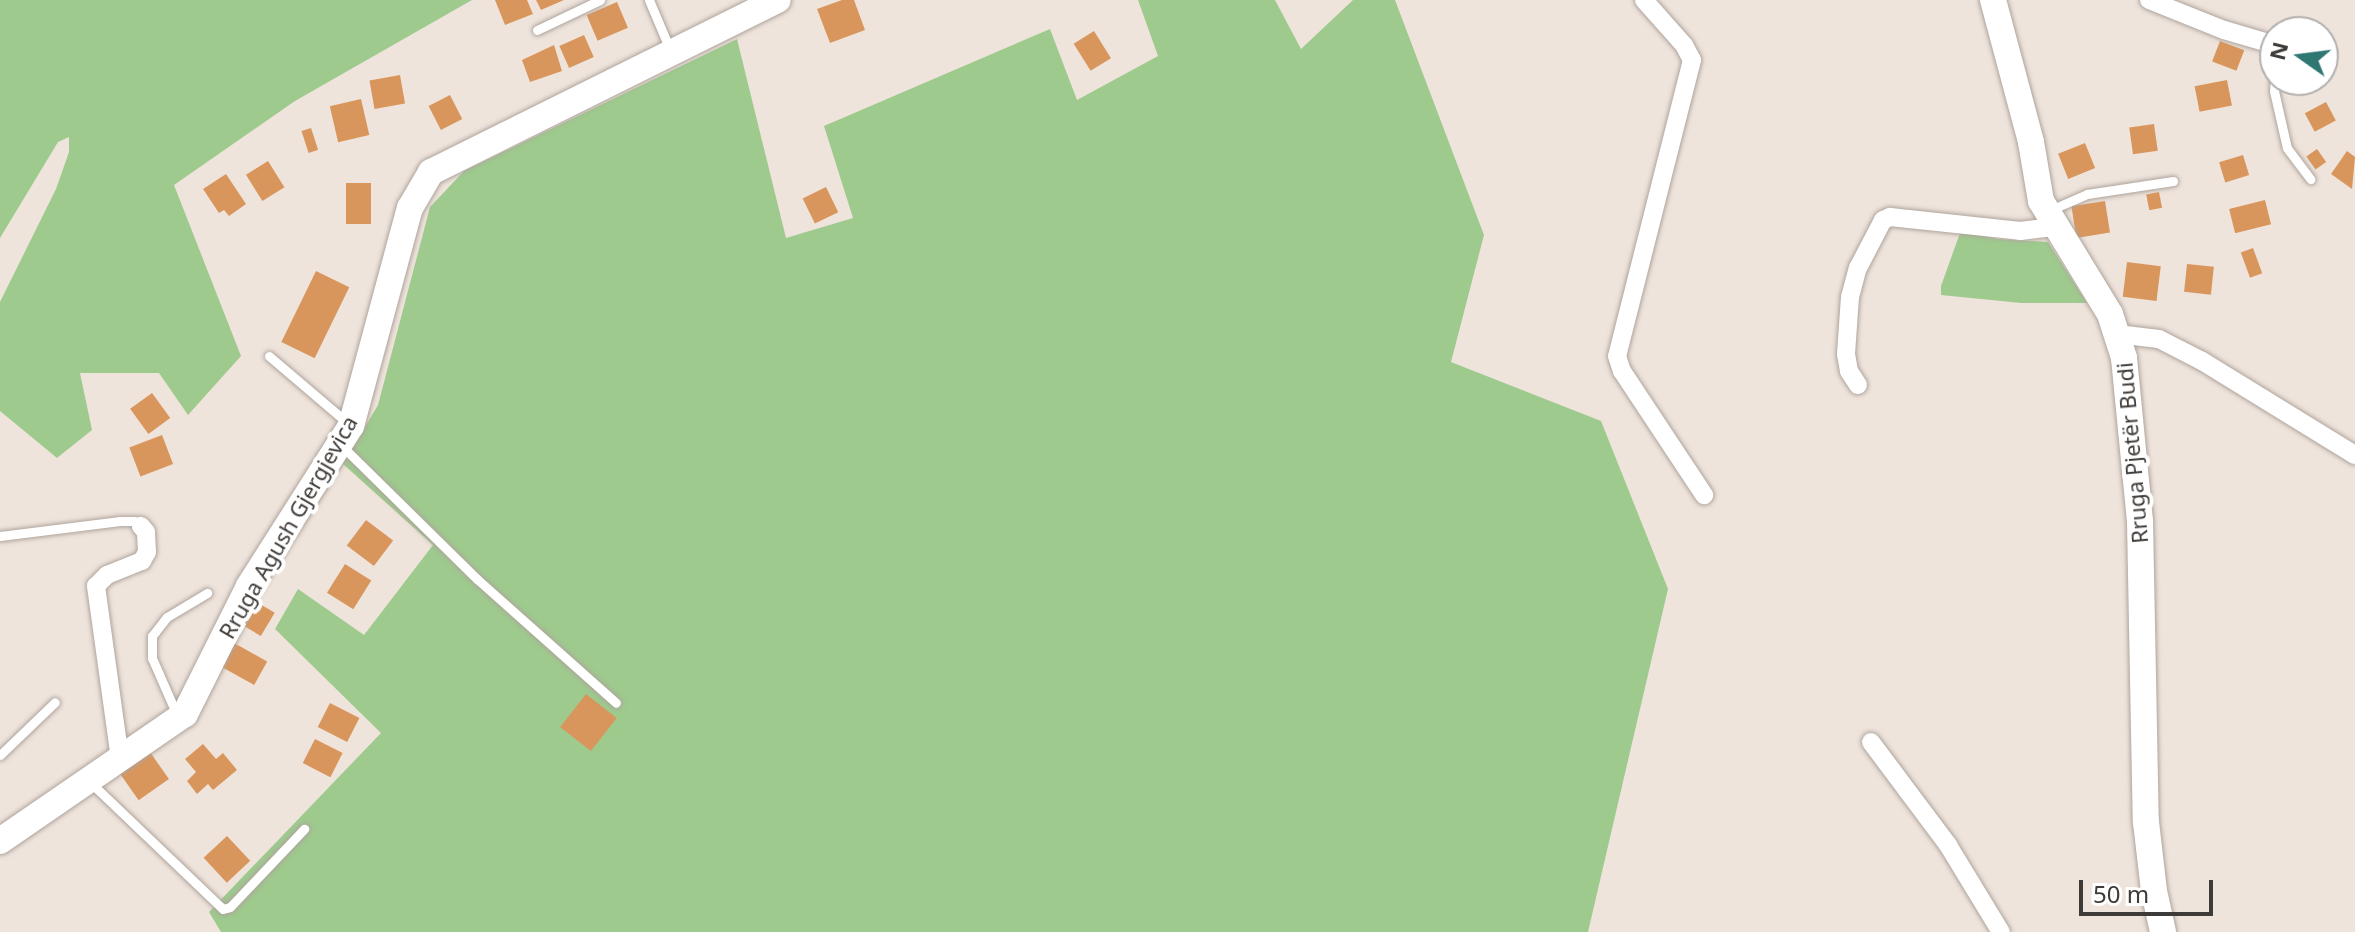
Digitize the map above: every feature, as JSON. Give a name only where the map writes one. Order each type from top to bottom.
[{"type":"main road","name":"Rruga Agush Gjergjevica","points":[[0,841],[180,719],[249,586],[346,436],[410,208],[422,183],[445,164],[778,0]]},
{"type":"main road","name":"Rruga Pjetër Budi","points":[[1993,0],[2050,220],[2099,295],[2117,334],[2132,412],[2140,521],[2146,822],[2156,905],[2163,932]]},
{"type":"street","points":[[1644,0],[1684,45],[1692,60],[1617,356],[1622,371],[1704,495]]},
{"type":"street","points":[[2149,0],[2259,40]]},
{"type":"street","points":[[1858,385],[1849,371],[1846,354],[1850,297],[1858,268],[1883,220],[1890,217],[2009,230],[2050,220]]},
{"type":"street","points":[[2117,334],[2159,339],[2202,361],[2355,455]]},
{"type":"street","points":[[120,759],[96,586],[107,575],[142,561],[147,542],[146,532],[141,526]]},
{"type":"street","points":[[1871,742],[1948,845],[2001,932]]},
{"type":"lane","points":[[537,30],[600,0]]},
{"type":"lane","points":[[649,0],[671,52]]},
{"type":"lane","points":[[2275,96],[2287,148],[2310,179]]},
{"type":"lane","points":[[2050,220],[2087,194],[2173,181]]},
{"type":"lane","points":[[269,356],[477,579],[616,703]]},
{"type":"lane","points":[[0,536],[120,521],[134,521],[141,526]]},
{"type":"lane","points":[[180,719],[152,658],[152,636],[167,617],[207,593]]},
{"type":"lane","points":[[0,755],[55,702]]},
{"type":"lane","points":[[89,781],[223,909],[230,907],[304,829]]},
{"type":"green space","points":[[0,0],[472,0],[295,101],[174,185],[241,356],[188,415],[159,373],[80,373],[92,430],[57,458],[0,411],[0,302],[56,189],[69,152],[69,137],[58,142],[0,238]]},
{"type":"green space","points":[[1138,0],[1275,0],[1301,49],[1353,0],[1395,0],[1484,235],[1451,362],[1601,421],[1668,589],[1588,932],[221,932],[209,912],[381,733],[275,629],[298,589],[364,635],[433,545],[343,464],[378,405],[430,207],[464,171],[737,39],[786,238],[853,218],[824,126],[1050,29],[1077,100],[1158,56]]},
{"type":"green space","points":[[1960,233],[1997,239],[2048,242],[2087,303],[2021,303],[1941,295],[1941,286]]},
{"type":"building","points":[[495,0],[527,0],[533,14],[505,25]]},
{"type":"building","points":[[536,0],[564,0],[541,10]]},
{"type":"building","points":[[842,0],[854,0],[865,30],[830,43],[817,9]]},
{"type":"building","points":[[617,2],[628,28],[598,41],[587,15]]},
{"type":"building","points":[[1094,31],[1111,58],[1091,71],[1074,44]]},
{"type":"building","points":[[584,35],[594,57],[569,68],[559,46]]},
{"type":"building","points":[[2220,41],[2244,50],[2236,71],[2212,62]]},
{"type":"building","points":[[554,45],[562,71],[530,82],[522,60]]},
{"type":"building","points":[[400,75],[405,104],[375,109],[369,80]]},
{"type":"building","points":[[2227,80],[2232,106],[2200,112],[2195,86]]},
{"type":"building","points":[[450,95],[462,119],[441,130],[429,106]]},
{"type":"building","points":[[361,99],[369,135],[338,142],[330,106]]},
{"type":"building","points":[[2326,102],[2336,121],[2315,132],[2305,113]]},
{"type":"building","points":[[2154,124],[2158,151],[2133,154],[2129,127]]},
{"type":"building","points":[[311,128],[318,150],[309,153],[301,131]]},
{"type":"building","points":[[2085,143],[2095,168],[2068,179],[2058,154]]},
{"type":"building","points":[[2317,149],[2326,162],[2316,170],[2306,156]]},
{"type":"building","points":[[2347,151],[2355,157],[2352,189],[2331,174]]},
{"type":"building","points":[[2243,155],[2249,175],[2225,182],[2219,162]]},
{"type":"building","points":[[268,161],[284,187],[262,201],[246,175]]},
{"type":"building","points":[[226,174],[246,204],[229,216],[224,210],[219,213],[203,189]]},
{"type":"building","points":[[346,183],[371,183],[371,224],[346,224]]},
{"type":"building","points":[[826,187],[838,212],[815,224],[803,198]]},
{"type":"building","points":[[2159,192],[2162,208],[2149,210],[2146,194]]},
{"type":"building","points":[[2265,200],[2271,224],[2235,233],[2229,209]]},
{"type":"building","points":[[2105,201],[2110,233],[2076,238],[2071,206]]},
{"type":"building","points":[[2253,248],[2262,273],[2250,278],[2241,252]]},
{"type":"building","points":[[2127,262],[2161,266],[2156,301],[2123,297]]},
{"type":"building","points":[[2187,264],[2214,267],[2211,295],[2184,292]]},
{"type":"building","points":[[316,271],[349,287],[315,358],[281,342]]},
{"type":"building","points":[[152,393],[170,418],[148,434],[130,409]]},
{"type":"building","points":[[162,435],[173,464],[140,476],[129,448]]},
{"type":"building","points":[[366,520],[393,540],[374,566],[347,546]]},
{"type":"building","points":[[345,564],[371,580],[353,609],[327,593]]},
{"type":"building","points":[[255,601],[275,613],[261,636],[241,624]]},
{"type":"building","points":[[234,643],[267,661],[254,685],[221,667]]},
{"type":"building","points":[[586,694],[617,718],[591,751],[560,727]]},
{"type":"building","points":[[330,703],[359,718],[347,742],[318,727]]},
{"type":"building","points":[[315,739],[343,753],[330,777],[303,763]]},
{"type":"building","points":[[203,744],[216,759],[223,753],[237,770],[213,790],[208,784],[197,794],[187,781],[196,772],[185,759]]},
{"type":"building","points":[[150,752],[169,779],[139,800],[120,773]]},
{"type":"building","points":[[227,836],[250,861],[227,883],[204,858]]}]
